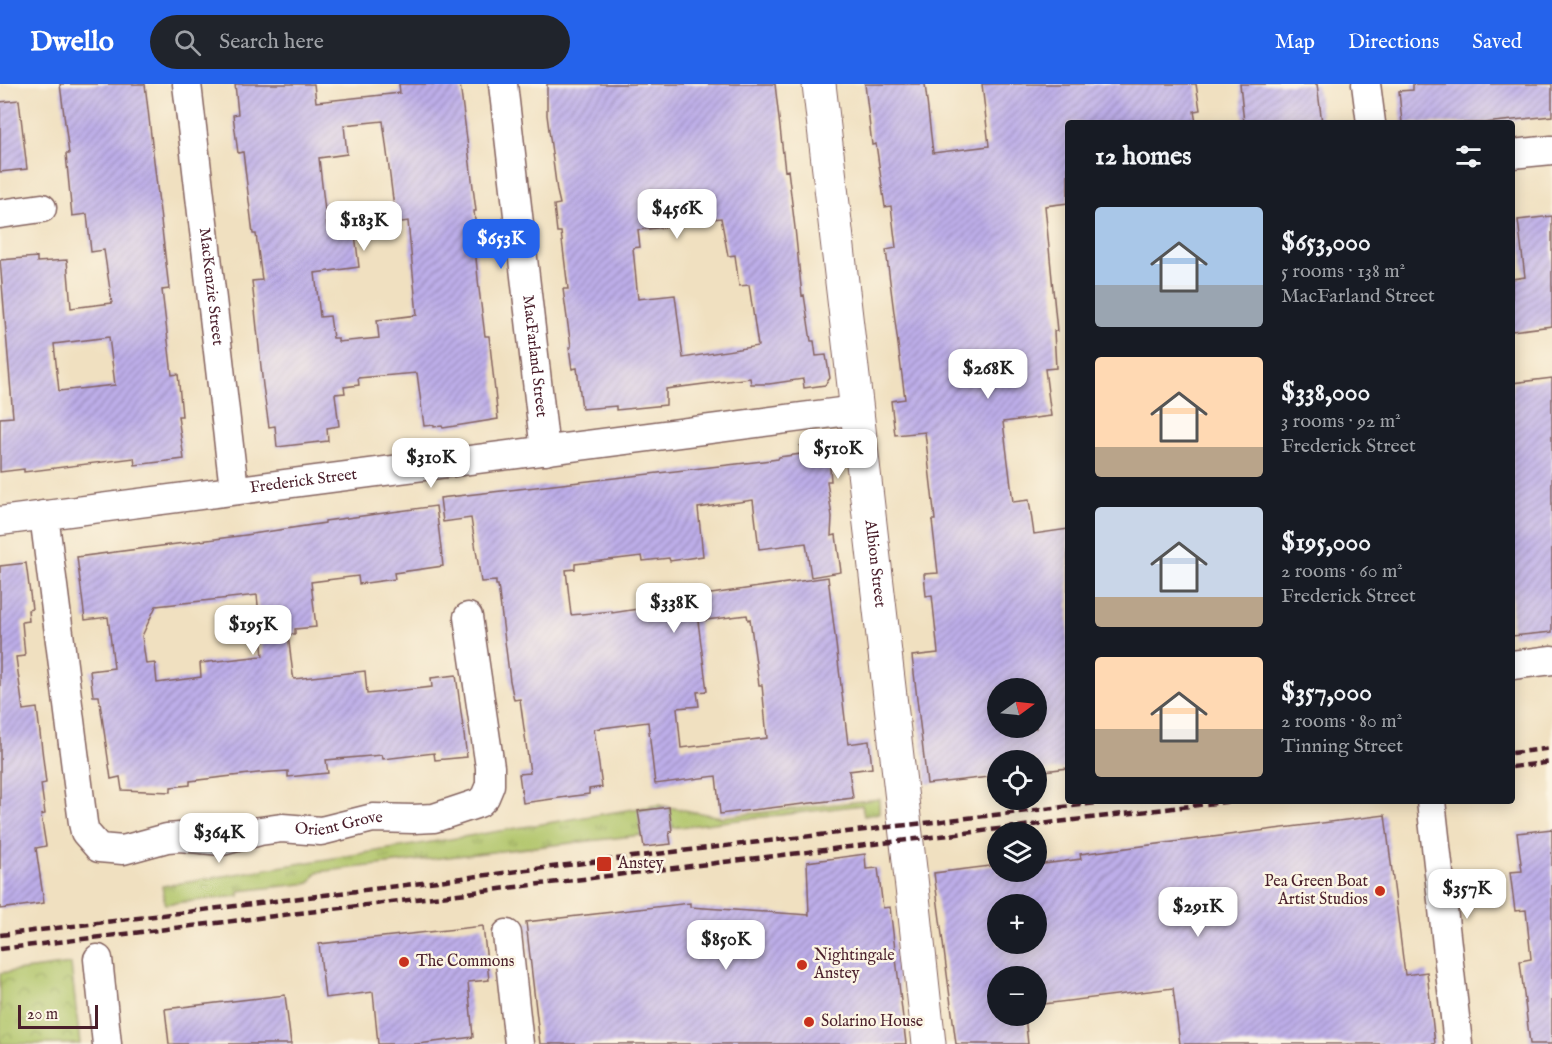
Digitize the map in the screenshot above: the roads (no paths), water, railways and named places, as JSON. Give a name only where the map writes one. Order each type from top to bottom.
[{"type":"street","name":"MacKenzie Street","points":[[188,84],[234,489]]},
{"type":"street","name":"MacFarland Street","points":[[503,84],[545,451]]},
{"type":"street","name":"Albion Street","points":[[819,84],[910,869],[928,1044]]},
{"type":"street","points":[[1366,84],[1371,120]]},
{"type":"street","points":[[1515,154],[1552,150]]},
{"type":"street","points":[[0,214],[42,208]]},
{"type":"street","name":"Frederick Street","points":[[0,520],[856,410]]},
{"type":"street","name":"Orient Grove","points":[[44,515],[83,823],[85,832],[99,848],[123,850],[167,838],[180,837],[222,841],[271,829],[333,830],[364,819],[434,818],[479,803],[485,797],[490,785],[490,767],[468,617]]},
{"type":"street","points":[[1515,664],[1552,660]]},
{"type":"street","points":[[1431,804],[1458,1044]]},
{"type":"street","points":[[507,934],[519,1044]]},
{"type":"street","points":[[98,959],[107,1044]]},
{"type":"railway","points":[[1515,753],[1552,748]]},
{"type":"railway","points":[[1515,767],[1552,762]]},
{"type":"railway","points":[[0,935],[673,852],[1089,804]]},
{"type":"railway","points":[[0,949],[1207,804]]},
{"type":"place","name":"Anstey","points":[[604,864]]},
{"type":"place","name":"Pea Green Boat Artist Studios","points":[[1380,891]]},
{"type":"place","name":"The Commons","points":[[404,962]]},
{"type":"place","name":"Nightingale Anstey","points":[[802,965]]},
{"type":"place","name":"Solarino House","points":[[809,1022]]}]
